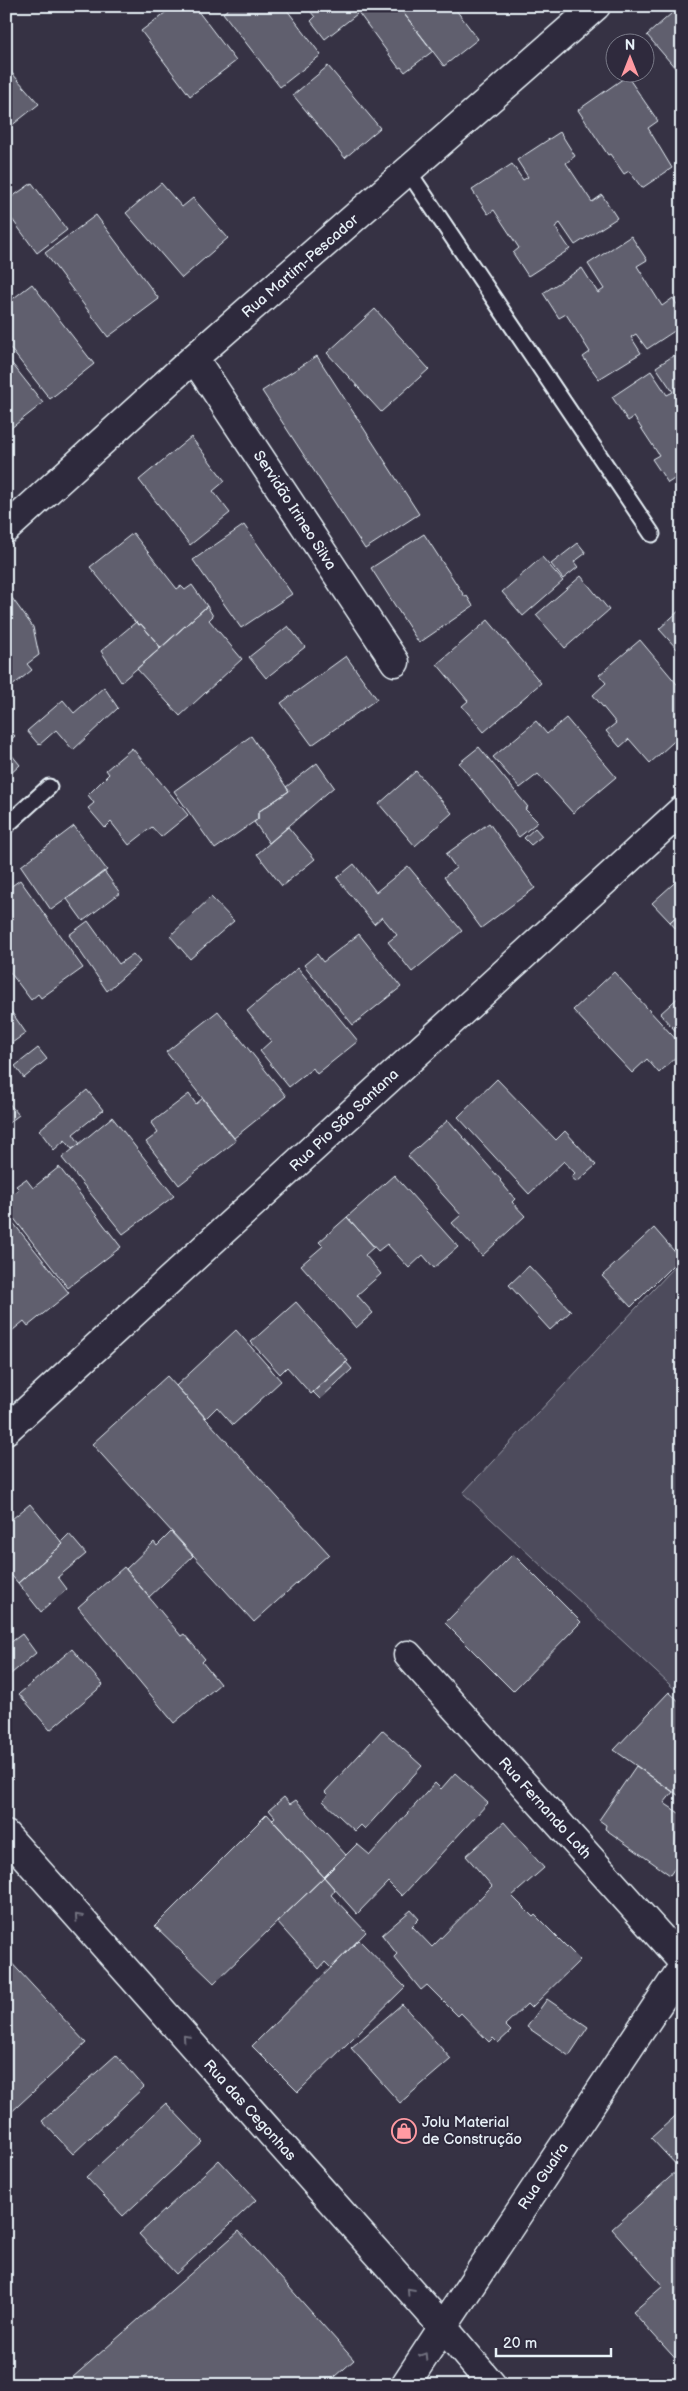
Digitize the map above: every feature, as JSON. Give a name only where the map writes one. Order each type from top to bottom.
[{"type":"street","name":"Rua Martim-Pescador","points":[[6,529],[194,358],[596,6]]},
{"type":"street","name":"Servidão Irineo Silva","points":[[194,358],[395,662]]},
{"type":"street","name":"Rua Pio São Santana","points":[[6,1430],[682,810]]},
{"type":"street","name":"Rua Fernando Loth","points":[[408,1655],[682,1960]]},
{"type":"street","name":"Rua das Cegonhas","points":[[6,1835],[443,2327],[492,2385]]},
{"type":"street","name":"Rua Guaíra","points":[[405,2385],[682,1968]]},
{"type":"lane","points":[[408,171],[652,534]]},
{"type":"lane","points":[[6,826],[49,787]]},
{"type":"shaded area","points":[[682,1259],[682,1696],[463,1493]]},
{"type":"building","points":[[174,6],[194,6],[236,61],[190,96],[141,31]]},
{"type":"building","points":[[232,6],[284,6],[321,55],[280,87],[223,13]]},
{"type":"building","points":[[306,6],[351,6],[357,14],[325,39],[311,21],[315,17]]},
{"type":"building","points":[[365,6],[398,6],[433,51],[405,72],[401,67],[399,68],[358,12]]},
{"type":"building","points":[[398,6],[453,6],[478,39],[444,66]]},
{"type":"building","points":[[682,6],[682,76],[656,46],[656,32],[650,32]]},
{"type":"building","points":[[328,66],[380,128],[345,158],[293,95]]},
{"type":"building","points":[[11,72],[39,104],[6,130],[6,77]]},
{"type":"building","points":[[618,82],[631,82],[658,121],[648,128],[672,168],[642,188],[629,171],[624,174],[610,154],[608,155],[578,110]]},
{"type":"building","points":[[560,132],[575,156],[566,163],[592,202],[602,195],[617,218],[575,245],[560,223],[555,227],[570,249],[528,276],[513,253],[519,248],[494,210],[488,214],[472,190],[512,164],[523,180],[528,177],[517,160]]},
{"type":"building","points":[[32,183],[67,230],[37,253],[6,211],[6,201]]},
{"type":"building","points":[[161,183],[182,207],[193,198],[228,238],[182,278],[126,213]]},
{"type":"building","points":[[96,215],[159,299],[108,337],[45,253]]},
{"type":"building","points":[[631,236],[647,260],[637,266],[662,306],[673,298],[682,312],[682,326],[647,349],[636,334],[631,337],[641,353],[599,379],[583,357],[590,352],[566,314],[559,318],[543,293],[582,268],[598,293],[604,289],[588,264]]},
{"type":"building","points":[[32,284],[94,364],[50,399],[6,343],[6,304]]},
{"type":"building","points":[[375,309],[429,369],[381,412],[327,353]]},
{"type":"building","points":[[682,350],[682,474],[668,483],[652,459],[659,455],[634,417],[628,421],[612,397],[651,371],[667,395],[673,392],[656,367]]},
{"type":"building","points":[[6,356],[43,403],[6,432]]},
{"type":"building","points":[[317,356],[419,514],[365,549],[262,391]]},
{"type":"building","points":[[191,437],[225,481],[213,491],[230,513],[190,545],[139,480]]},
{"type":"building","points":[[244,525],[292,594],[241,628],[193,560]]},
{"type":"building","points":[[133,533],[177,589],[181,586],[185,590],[192,585],[207,606],[161,648],[141,624],[139,625],[135,622],[90,567]]},
{"type":"building","points":[[424,534],[465,597],[467,596],[473,606],[419,643],[371,568]]},
{"type":"building","points":[[578,543],[586,553],[574,562],[578,567],[563,579],[551,564]]},
{"type":"building","points":[[542,557],[563,581],[523,616],[502,592]]},
{"type":"building","points":[[581,576],[609,610],[565,648],[536,615]]},
{"type":"building","points":[[12,598],[33,627],[39,655],[27,664],[32,670],[6,691],[6,602]]},
{"type":"building","points":[[207,606],[213,616],[209,620],[242,659],[180,716],[137,669]]},
{"type":"building","points":[[682,608],[682,647],[678,650],[659,629]]},
{"type":"building","points":[[488,620],[541,683],[484,732],[462,706],[468,701],[437,664]]},
{"type":"building","points":[[136,622],[139,625],[141,624],[161,648],[121,682],[101,651]]},
{"type":"building","points":[[288,626],[305,647],[266,678],[249,657]]},
{"type":"building","points":[[640,640],[682,690],[682,734],[650,763],[629,739],[620,747],[606,731],[616,723],[593,695],[606,683],[599,675]]},
{"type":"building","points":[[346,656],[377,699],[312,745],[281,703]]},
{"type":"building","points":[[104,687],[118,708],[73,750],[56,730],[39,745],[27,731],[63,700],[74,713]]},
{"type":"building","points":[[566,718],[616,777],[573,813],[538,774],[520,788],[493,757],[536,721],[547,734]]},
{"type":"building","points":[[6,726],[15,736],[6,744]]},
{"type":"building","points":[[251,736],[289,791],[258,812],[258,819],[215,849],[174,791]]},
{"type":"building","points":[[479,747],[528,807],[525,809],[538,822],[519,837],[459,763]]},
{"type":"building","points":[[6,748],[20,765],[6,778]]},
{"type":"building","points":[[132,748],[188,815],[161,837],[152,827],[129,845],[111,822],[105,828],[88,808],[94,803],[88,795],[109,774],[106,770]]},
{"type":"building","points":[[317,763],[334,787],[269,843],[254,822],[258,819],[258,812],[289,791],[286,787]]},
{"type":"building","points":[[416,771],[452,813],[415,846],[379,804]]},
{"type":"building","points":[[489,823],[535,888],[481,928],[444,877],[456,868],[446,854]]},
{"type":"building","points":[[74,826],[107,870],[51,910],[21,866]]},
{"type":"building","points":[[288,827],[315,859],[282,886],[257,854]]},
{"type":"building","points":[[535,828],[542,836],[531,845],[524,838]]},
{"type":"building","points":[[354,864],[376,892],[408,866],[462,931],[412,972],[388,942],[397,935],[382,917],[374,924],[337,878]]},
{"type":"building","points":[[104,871],[120,893],[83,921],[67,899]]},
{"type":"building","points":[[682,876],[682,911],[670,922],[652,903]]},
{"type":"building","points":[[20,880],[83,968],[41,998],[38,994],[31,1000],[6,967],[6,890]]},
{"type":"building","points":[[211,897],[234,921],[190,959],[170,936]]},
{"type":"building","points":[[682,911],[682,936],[670,922]]},
{"type":"building","points":[[88,921],[119,964],[133,954],[140,962],[107,991],[69,935]]},
{"type":"building","points":[[359,934],[401,987],[353,1025],[304,965],[317,954],[323,962]]},
{"type":"building","points":[[298,968],[358,1041],[317,1074],[313,1068],[289,1087],[260,1051],[271,1041],[247,1011]]},
{"type":"building","points":[[614,972],[682,1046],[682,1051],[659,1073],[647,1059],[632,1073],[573,1010]]},
{"type":"building","points":[[682,994],[682,1038],[660,1014]]},
{"type":"building","points":[[6,1004],[26,1033],[9,1045],[6,1041]]},
{"type":"building","points":[[218,1011],[286,1096],[234,1138],[166,1052]]},
{"type":"building","points":[[38,1048],[47,1059],[24,1078],[15,1066]]},
{"type":"building","points":[[497,1079],[556,1140],[565,1131],[596,1165],[577,1182],[571,1177],[575,1173],[564,1161],[529,1194],[458,1117]]},
{"type":"building","points":[[87,1090],[103,1110],[73,1134],[80,1144],[72,1149],[65,1140],[54,1150],[39,1130]]},
{"type":"building","points":[[189,1094],[196,1104],[203,1098],[236,1141],[179,1185],[146,1142],[158,1133],[151,1123]]},
{"type":"building","points":[[6,1100],[19,1115],[6,1125]]},
{"type":"building","points":[[112,1117],[174,1196],[123,1234],[62,1158]]},
{"type":"building","points":[[448,1120],[501,1180],[515,1199],[512,1202],[525,1216],[482,1256],[452,1223],[461,1215],[408,1156]]},
{"type":"building","points":[[59,1167],[121,1247],[68,1288],[9,1212],[13,1208],[8,1202],[11,1200],[9,1196],[19,1189],[16,1186],[26,1179],[33,1188]]},
{"type":"building","points":[[394,1175],[458,1247],[434,1268],[423,1255],[409,1268],[387,1244],[378,1251],[347,1217]]},
{"type":"building","points":[[347,1217],[374,1247],[365,1255],[381,1274],[357,1295],[373,1313],[356,1328],[301,1265],[323,1246],[319,1242]]},
{"type":"building","points":[[11,1220],[69,1293],[28,1326],[24,1321],[7,1335],[6,1224]]},
{"type":"building","points":[[654,1228],[680,1258],[631,1307],[602,1276]]},
{"type":"building","points":[[529,1266],[571,1311],[550,1330],[509,1285]]},
{"type":"building","points":[[296,1302],[348,1361],[311,1394],[287,1367],[280,1374],[251,1342]]},
{"type":"building","points":[[236,1330],[281,1381],[233,1425],[217,1407],[206,1418],[176,1386]]},
{"type":"building","points":[[346,1362],[352,1369],[320,1399],[313,1392]]},
{"type":"building","points":[[167,1376],[329,1554],[254,1622],[92,1444]]},
{"type":"building","points":[[30,1504],[63,1544],[18,1583],[6,1569],[6,1524]]},
{"type":"building","points":[[171,1532],[193,1556],[149,1597],[126,1569],[154,1542],[157,1546]]},
{"type":"building","points":[[69,1534],[86,1554],[58,1577],[67,1589],[41,1612],[18,1583],[63,1544],[61,1542]]},
{"type":"building","points":[[513,1554],[581,1622],[513,1691],[445,1623]]},
{"type":"building","points":[[124,1567],[181,1636],[184,1634],[205,1659],[202,1662],[220,1684],[174,1723],[78,1607]]},
{"type":"building","points":[[22,1634],[36,1653],[6,1678],[6,1646]]},
{"type":"building","points":[[72,1649],[103,1685],[50,1730],[19,1694]]},
{"type":"building","points":[[669,1692],[682,1704],[682,1754],[677,1762],[682,1765],[682,1798],[614,1750]]},
{"type":"building","points":[[382,1730],[422,1766],[365,1829],[361,1825],[355,1831],[323,1801],[328,1795],[325,1792]]},
{"type":"building","points":[[636,1766],[673,1792],[664,1803],[682,1815],[682,1858],[670,1875],[605,1829],[606,1825],[599,1820]]},
{"type":"building","points":[[455,1773],[488,1803],[402,1896],[388,1882],[357,1914],[324,1877],[357,1844],[370,1855],[435,1783],[441,1789]]},
{"type":"building","points":[[284,1797],[290,1804],[296,1800],[346,1855],[324,1877],[272,1820],[275,1817],[269,1810]]},
{"type":"building","points":[[267,1814],[324,1877],[214,1983],[155,1926]]},
{"type":"building","points":[[504,1822],[544,1868],[512,1896],[533,1917],[535,1915],[580,1960],[531,2008],[527,2004],[505,2025],[511,2031],[498,2043],[493,2038],[489,2042],[461,2013],[458,2016],[427,1985],[421,1990],[394,1957],[397,1954],[382,1935],[411,1910],[419,1919],[412,1926],[432,1947],[492,1886],[466,1856]]},
{"type":"building","points":[[324,1877],[335,1890],[331,1895],[366,1932],[331,1968],[325,1962],[319,1969],[277,1922]]},
{"type":"building","points":[[359,1940],[405,1987],[298,2092],[252,2046]]},
{"type":"building","points":[[6,1957],[86,2043],[6,2117]]},
{"type":"building","points":[[547,1999],[588,2027],[569,2056],[527,2027]]},
{"type":"building","points":[[402,2004],[451,2059],[400,2103],[351,2048]]},
{"type":"building","points":[[116,2055],[144,2087],[73,2154],[42,2121]]},
{"type":"building","points":[[166,2103],[203,2142],[123,2216],[86,2177]]},
{"type":"building","points":[[682,2110],[682,2171],[651,2138]]},
{"type":"building","points":[[219,2160],[256,2200],[176,2274],[139,2234]]},
{"type":"building","points":[[677,2171],[682,2177],[682,2366],[633,2312],[663,2286],[612,2229]]},
{"type":"building","points":[[239,2231],[354,2360],[326,2385],[64,2385]]},
{"type":"place","name":"Jolu Material de Construção","points":[[404,2131]]}]
